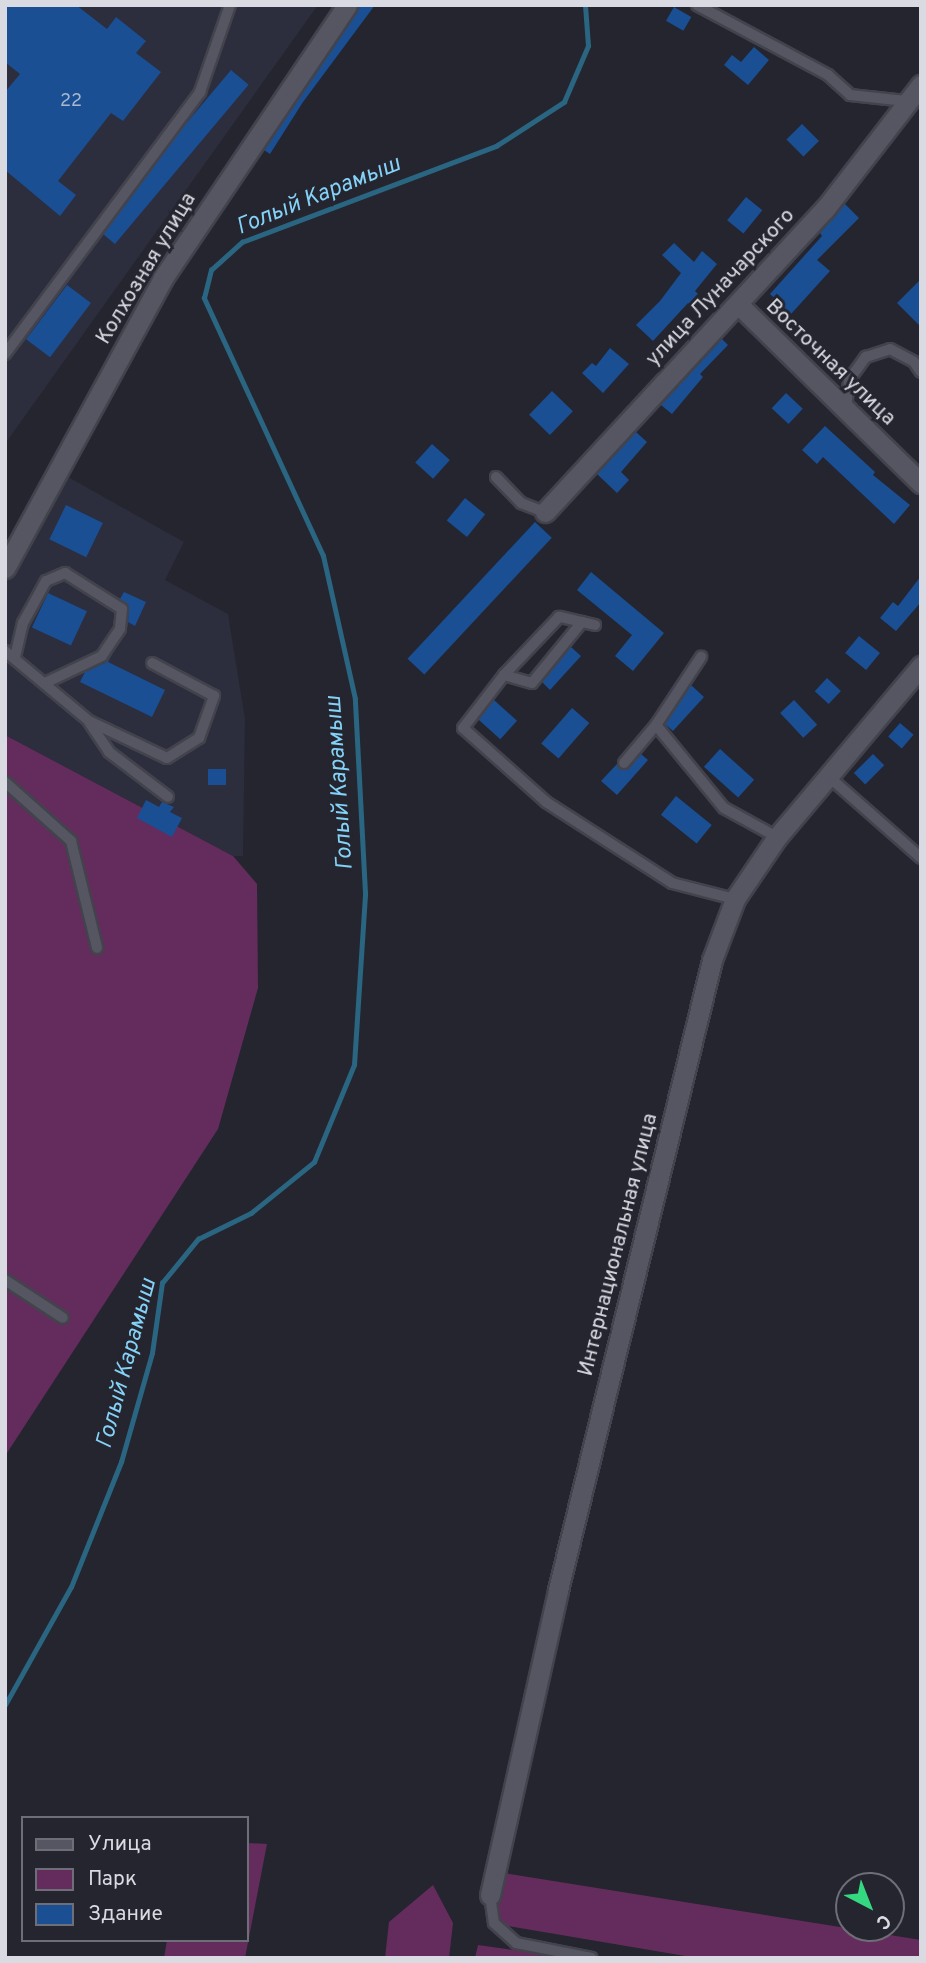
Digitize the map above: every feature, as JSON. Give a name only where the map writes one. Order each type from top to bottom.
[{"type":"street","name":"Колхозная улица","points":[[5,568],[163,278],[347,5]]},
{"type":"street","name":"улица Луначарского","points":[[545,512],[825,209],[921,85]]},
{"type":"street","name":"Восточная улица","points":[[738,304],[920,481]]},
{"type":"street","name":"Интернациональная улица","points":[[490,1895],[558,1590],[709,973],[735,899],[777,837],[921,666]]},
{"type":"lane","points":[[5,354],[200,92],[230,5]]},
{"type":"lane","points":[[697,5],[828,75],[850,95],[906,101]]},
{"type":"lane","points":[[846,410],[849,380],[866,357],[890,349],[914,362],[921,372]]},
{"type":"lane","points":[[496,477],[521,503],[545,512]]},
{"type":"lane","points":[[15,657],[23,624],[46,581],[65,573],[122,609],[120,629],[102,656],[45,682]]},
{"type":"lane","points":[[595,625],[559,617],[504,675],[463,728],[546,802],[672,883],[735,899]]},
{"type":"lane","points":[[504,675],[532,683],[582,622]]},
{"type":"lane","points":[[5,652],[15,657],[89,721],[109,752],[168,797]]},
{"type":"lane","points":[[624,763],[656,725],[701,657]]},
{"type":"lane","points":[[89,721],[167,758],[199,738],[214,696],[152,663]]},
{"type":"lane","points":[[656,725],[724,808],[777,837]]},
{"type":"lane","points":[[828,776],[921,859]]},
{"type":"lane","points":[[5,782],[71,841],[97,948]]},
{"type":"lane","points":[[5,1280],[63,1318]]},
{"type":"lane","points":[[490,1895],[494,1923],[516,1943],[592,1958]]},
{"type":"shaded area","points":[[5,5],[318,5],[5,444]]},
{"type":"shaded area","points":[[61,473],[184,542],[165,580],[228,614],[245,719],[243,856],[233,856],[5,735],[5,575]]},
{"type":"green space","points":[[5,735],[233,856],[257,884],[258,988],[218,1129],[5,1456]]},
{"type":"green space","points":[[248,1843],[267,1844],[245,1958],[164,1958],[167,1942],[248,1942]]},
{"type":"green space","points":[[491,1871],[835,1926],[835,1942],[905,1942],[905,1937],[921,1940],[921,1958],[697,1958],[491,1923]]},
{"type":"green space","points":[[433,1885],[453,1923],[449,1958],[385,1958],[389,1922]]},
{"type":"green space","points":[[478,1945],[570,1958],[475,1958]]},
{"type":"building","points":[[5,5],[76,5],[107,29],[116,17],[146,41],[136,53],[161,72],[123,121],[111,113],[58,181],[76,195],[60,216],[5,170],[5,92],[20,74],[5,62]]},
{"type":"building","points":[[359,5],[375,5],[303,102],[270,154],[264,150]]},
{"type":"building","points":[[674,7],[691,17],[683,31],[666,21]]},
{"type":"building","points":[[754,47],[769,60],[748,85],[724,65],[732,55],[741,62]]},
{"type":"building","points":[[231,70],[249,85],[115,244],[97,229]]},
{"type":"building","points":[[802,124],[819,141],[803,157],[786,140]]},
{"type":"building","points":[[746,197],[762,210],[743,234],[727,220]]},
{"type":"building","points":[[845,204],[859,218],[817,260],[830,271],[791,314],[770,294],[822,236],[820,233]]},
{"type":"building","points":[[674,243],[694,262],[702,251],[717,264],[695,291],[698,294],[690,305],[688,303],[653,341],[636,325],[660,301],[681,273],[662,255]]},
{"type":"building","points":[[921,279],[921,327],[897,303]]},
{"type":"building","points":[[67,285],[91,303],[50,357],[26,339]]},
{"type":"building","points":[[722,339],[728,345],[700,374],[703,377],[672,414],[661,405]]},
{"type":"building","points":[[610,348],[629,364],[603,393],[582,373],[592,363],[596,366]]},
{"type":"building","points":[[552,391],[573,411],[550,435],[529,415]]},
{"type":"building","points":[[786,393],[803,409],[788,424],[772,408]]},
{"type":"building","points":[[825,426],[875,472],[873,475],[910,505],[894,524],[823,457],[817,464],[802,450]]},
{"type":"building","points":[[636,432],[647,442],[621,472],[629,480],[617,493],[597,474]]},
{"type":"building","points":[[432,444],[450,460],[433,479],[415,463]]},
{"type":"building","points":[[465,498],[485,514],[467,537],[447,521]]},
{"type":"building","points":[[66,505],[103,523],[86,557],[49,539]]},
{"type":"building","points":[[535,522],[552,538],[424,674],[407,659]]},
{"type":"building","points":[[591,572],[664,633],[633,671],[615,656],[632,635],[577,590]]},
{"type":"building","points":[[921,576],[921,602],[896,631],[880,618],[893,602],[898,606]]},
{"type":"building","points":[[124,592],[146,602],[135,626],[128,622],[129,606],[120,599]]},
{"type":"building","points":[[48,593],[87,611],[71,646],[32,627]]},
{"type":"building","points":[[859,636],[880,653],[866,670],[845,653]]},
{"type":"building","points":[[571,647],[581,656],[550,690],[542,682]]},
{"type":"building","points":[[112,654],[108,662],[165,690],[152,717],[80,682],[85,672],[105,663]]},
{"type":"building","points":[[827,678],[841,691],[829,704],[815,691]]},
{"type":"building","points":[[691,685],[704,697],[673,731],[665,724]]},
{"type":"building","points":[[494,700],[517,721],[500,739],[477,719]]},
{"type":"building","points":[[794,700],[817,725],[803,738],[780,713]]},
{"type":"building","points":[[572,708],[589,723],[559,759],[541,743]]},
{"type":"building","points":[[900,723],[914,735],[902,748],[888,737]]},
{"type":"building","points":[[720,749],[754,780],[738,798],[704,767]]},
{"type":"building","points":[[641,754],[648,760],[617,795],[601,781],[617,764],[620,769],[627,770]]},
{"type":"building","points":[[873,754],[884,765],[865,784],[854,773]]},
{"type":"building","points":[[208,769],[226,769],[226,785],[208,785]]},
{"type":"building","points":[[676,796],[712,825],[697,844],[661,815]]},
{"type":"building","points":[[146,800],[159,807],[162,802],[174,807],[170,812],[182,818],[172,837],[137,818]]},
{"type":"waterway","name":"Голый Карамыш","points":[[5,1705],[71,1587],[121,1462],[152,1353],[162,1283],[198,1239],[251,1213],[314,1162],[354,1065],[365,893],[355,699],[323,556],[204,298],[211,270],[242,242],[496,146],[564,102],[588,46],[585,5]]}]
